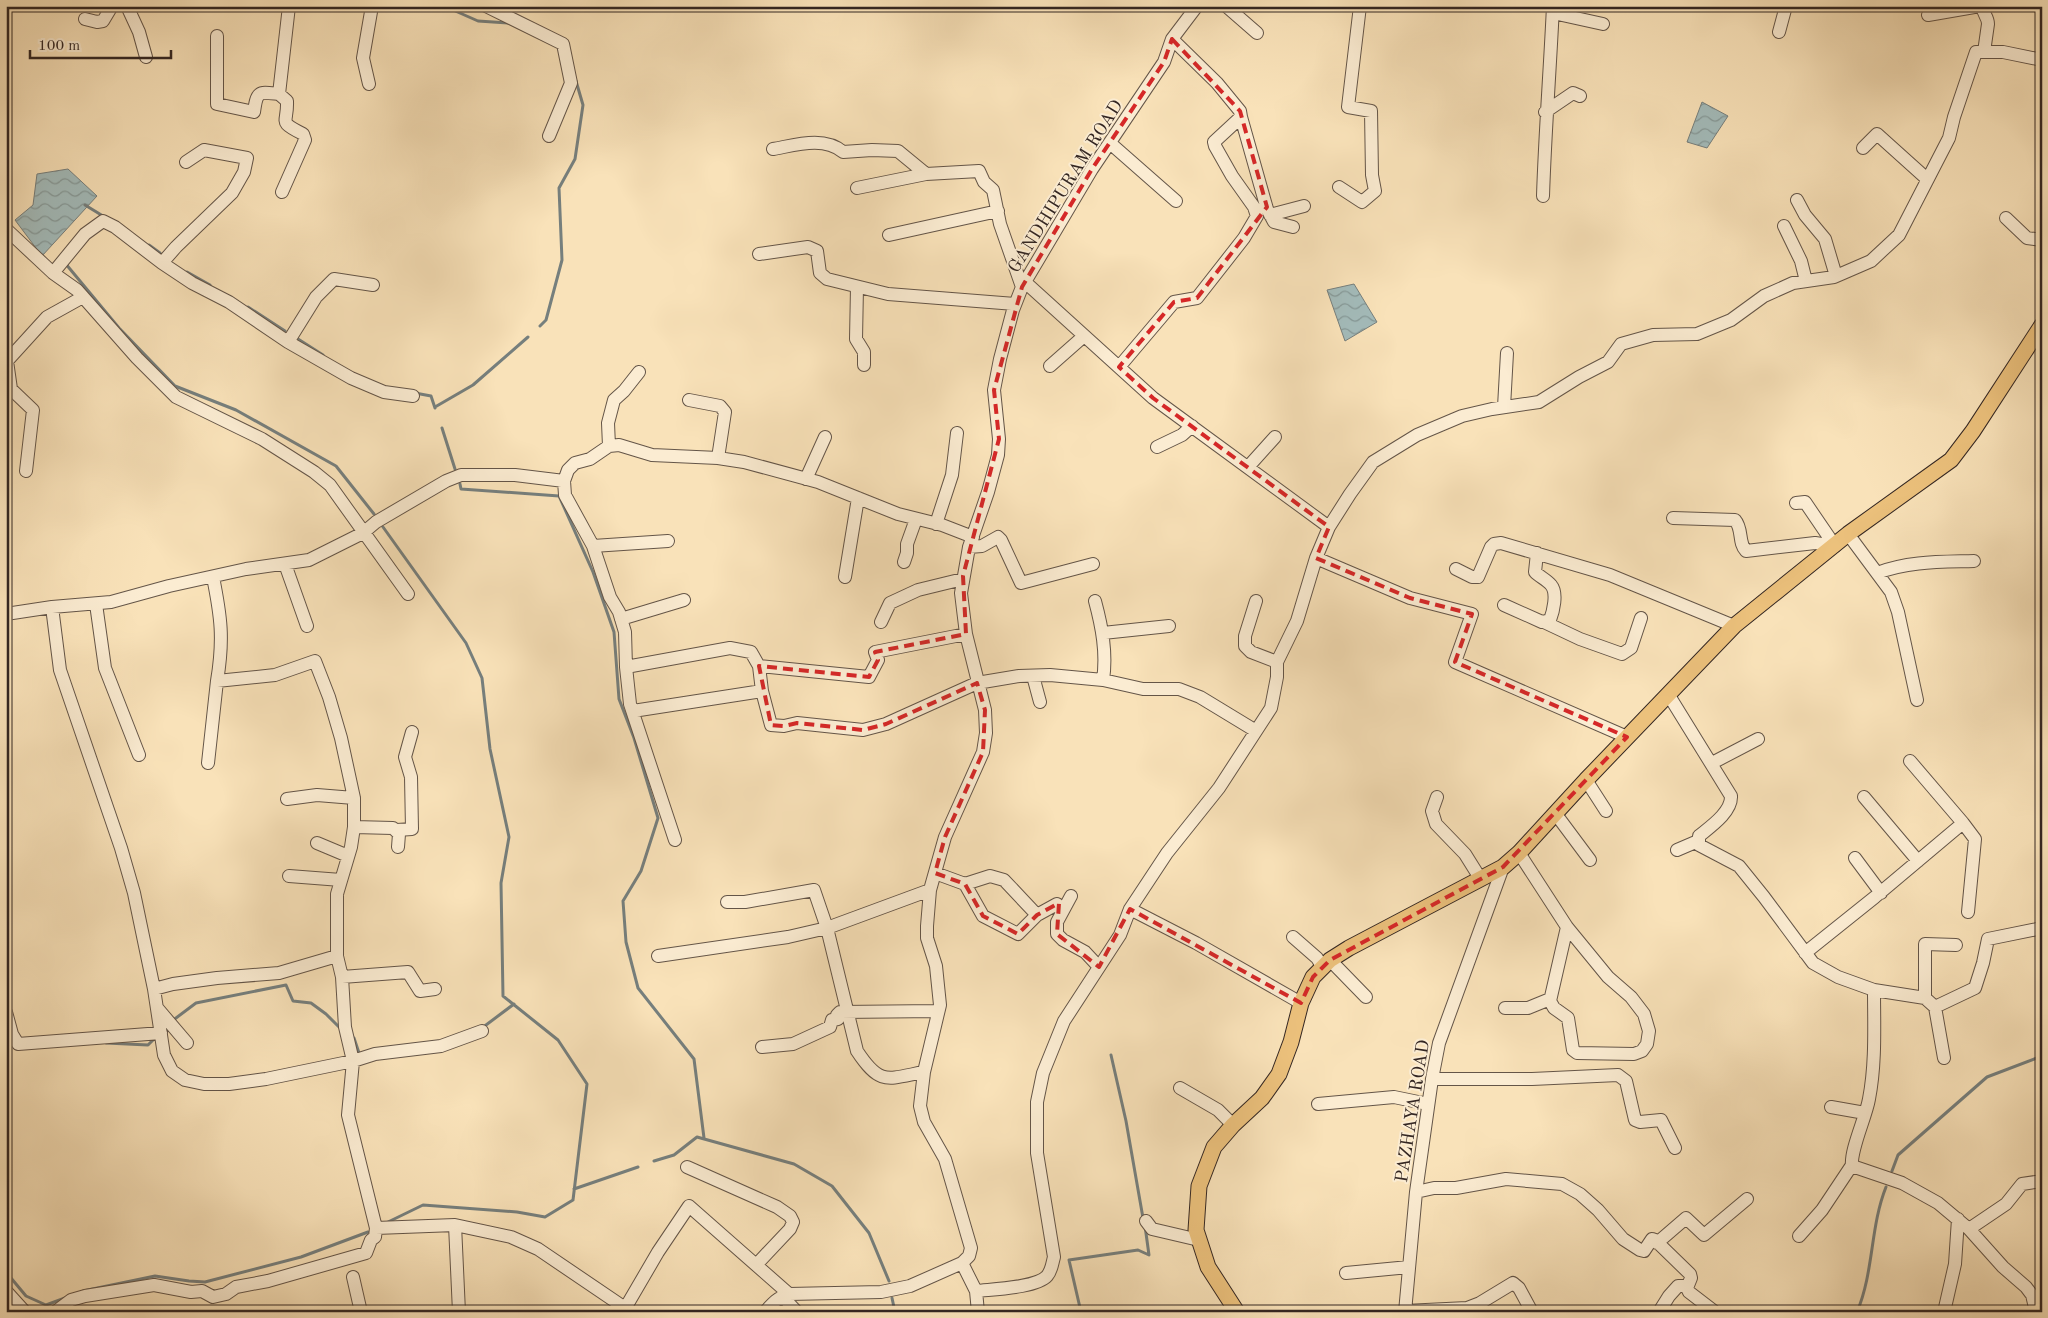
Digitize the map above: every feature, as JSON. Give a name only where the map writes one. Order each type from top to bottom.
[{"type":"main road","points":[[1237,1312],[1208,1267],[1199,1240],[1196,1230],[1199,1186],[1214,1147],[1233,1125],[1262,1098],[1279,1074],[1291,1042],[1301,1003],[1313,978],[1327,964],[1349,948],[1503,867],[1519,853],[1586,780],[1734,626],[1848,534],[1951,460],[1973,431],[2042,325]]},
{"type":"street","points":[[85,19],[97,22],[103,20],[112,6]]},
{"type":"street","points":[[127,6],[139,32],[146,56]]},
{"type":"street","points":[[279,94],[289,6]]},
{"type":"street","points":[[370,84],[363,58],[372,6]]},
{"type":"street","points":[[486,6],[501,10],[563,44],[571,82],[549,136]]},
{"type":"street","name":"GANDHIPURAM ROAD","points":[[962,1263],[969,1256],[971,1248],[945,1159],[924,1122],[920,1106],[924,1072],[938,1012],[939,987],[926,926],[930,890],[945,837],[983,752],[986,733],[978,682],[966,634],[961,593],[971,542],[998,455],[999,439],[994,390],[1000,359],[1016,304],[1024,284],[1092,169],[1164,62],[1172,39],[1197,6]]},
{"type":"street","points":[[1226,6],[1257,33]]},
{"type":"street","points":[[1339,187],[1362,202],[1375,191],[1372,175],[1372,111],[1348,107],[1360,6]]},
{"type":"street","points":[[1779,32],[1786,6]]},
{"type":"street","points":[[1928,15],[1981,6],[1983,14],[1988,20],[1984,52]]},
{"type":"street","points":[[1543,196],[1545,112],[1550,78],[1553,10],[1604,24]]},
{"type":"street","points":[[217,36],[217,104],[254,112],[256,99],[259,94],[262,92],[279,94],[287,101],[284,120],[286,124],[289,128],[303,134],[305,140],[282,192]]},
{"type":"street","points":[[1172,39],[1239,111],[1264,211]]},
{"type":"street","points":[[976,1291],[1013,1287],[1034,1282],[1046,1277],[1051,1268],[1054,1257],[1037,1154],[1037,1102],[1043,1073],[1064,1022],[1120,935],[1130,910],[1167,854],[1225,780],[1271,708],[1278,677],[1276,662],[1296,621],[1316,558],[1329,527],[1372,462],[1417,434],[1462,416],[1539,402],[1579,377],[1608,362],[1621,344],[1653,335],[1697,334],[1731,320],[1764,296],[1793,283],[1836,276],[1871,261],[1899,235],[1949,138],[1954,117],[1976,52],[2003,52],[2042,60]]},
{"type":"street","points":[[1545,112],[1573,93],[1580,96]]},
{"type":"street","points":[[1239,111],[1214,142],[1214,146],[1274,222],[1293,226]]},
{"type":"street","points":[[1863,148],[1877,134],[1927,179]]},
{"type":"street","points":[[773,149],[810,142],[835,145],[843,152],[898,151],[926,174]]},
{"type":"street","points":[[1110,143],[1176,201]]},
{"type":"street","points":[[162,263],[232,193],[244,172],[248,158],[204,150],[186,162]]},
{"type":"street","points":[[857,188],[926,174],[979,171],[984,182],[993,190],[1005,240],[1024,284],[1153,398],[1329,527]]},
{"type":"street","points":[[1797,200],[1805,215],[1825,239],[1836,276]]},
{"type":"street","points":[[1119,367],[1174,302],[1198,298],[1244,238],[1257,216],[1264,211],[1304,206]]},
{"type":"street","points":[[889,235],[998,211]]},
{"type":"street","points":[[2006,218],[2028,238],[2042,240]]},
{"type":"street","points":[[53,273],[85,234],[103,221],[115,227],[192,283],[229,302],[288,342],[369,387],[384,392],[413,396]]},
{"type":"street","points":[[1784,226],[1801,261],[1806,281]]},
{"type":"street","points":[[6,229],[53,273],[77,290],[137,358],[176,396],[262,439],[314,472],[335,491],[408,594]]},
{"type":"street","points":[[759,254],[808,247],[817,251],[820,273],[827,279],[888,294],[1016,304]]},
{"type":"street","points":[[288,342],[316,297],[334,279],[373,284]]},
{"type":"street","points":[[858,287],[856,338],[864,352],[864,365]]},
{"type":"street","points":[[26,471],[33,410],[11,389],[7,361],[47,318],[83,297]]},
{"type":"street","points":[[1050,366],[1084,336]]},
{"type":"street","points":[[1504,407],[1507,353]]},
{"type":"street","points":[[608,446],[608,423],[614,400],[639,372]]},
{"type":"street","points":[[689,400],[720,406],[725,412],[718,458]]},
{"type":"street","points":[[1157,447],[1182,435],[1192,426]]},
{"type":"street","points":[[936,524],[952,475],[957,433]]},
{"type":"street","points":[[806,479],[825,437]]},
{"type":"street","points":[[1248,467],[1275,437]]},
{"type":"street","points":[[675,840],[633,711],[626,668],[626,632],[622,619],[610,597],[593,546],[565,495],[564,481],[568,470],[575,462],[590,459],[608,446],[618,445],[652,455],[718,458],[744,462],[806,479],[875,506],[936,524],[982,546],[998,537],[1021,583],[1094,564]]},
{"type":"street","points":[[6,614],[52,607],[112,602],[150,590],[213,576],[309,560],[363,533],[376,522],[446,480],[461,476],[515,475],[564,481]]},
{"type":"street","points":[[845,577],[858,498]]},
{"type":"street","points":[[1796,503],[1805,502],[1835,546]]},
{"type":"street","points":[[1673,518],[1735,520],[1739,525],[1742,547],[1746,551],[1815,543],[1835,546]]},
{"type":"street","points":[[904,562],[908,553],[907,544],[916,519]]},
{"type":"street","points":[[1848,534],[1891,592],[1898,612],[1917,700]]},
{"type":"street","points":[[593,546],[668,541]]},
{"type":"street","points":[[1456,569],[1472,577],[1478,577],[1491,547],[1499,543],[1610,575],[1734,626]]},
{"type":"street","points":[[1537,553],[1535,572],[1552,585],[1554,592],[1550,620],[1544,622]]},
{"type":"street","points":[[1316,558],[1410,598],[1472,614],[1456,662],[1627,737]]},
{"type":"street","points":[[1877,573],[1891,568],[1924,562],[1974,561]]},
{"type":"street","points":[[285,564],[307,626]]},
{"type":"street","points":[[208,763],[221,654],[221,618],[213,576]]},
{"type":"street","points":[[881,622],[890,603],[918,590],[963,579]]},
{"type":"street","points":[[622,619],[684,600]]},
{"type":"street","points":[[1095,601],[1103,633],[1103,680]]},
{"type":"street","points":[[1256,601],[1244,636],[1245,646],[1251,652],[1276,662]]},
{"type":"street","points":[[96,604],[105,668],[138,756]]},
{"type":"street","points":[[1504,605],[1580,639],[1622,654],[1630,648],[1641,618]]},
{"type":"street","points":[[52,607],[60,670],[121,848],[134,893],[154,989],[164,1055],[172,1071],[185,1080],[204,1084],[229,1084],[353,1061],[374,1054],[442,1046],[482,1031]]},
{"type":"street","points":[[1103,633],[1169,626]]},
{"type":"street","points":[[759,666],[869,677],[878,660],[875,652],[966,634]]},
{"type":"street","points":[[626,668],[730,648],[751,652],[759,666],[762,691],[771,725],[798,724],[863,730],[886,724],[978,682],[1053,675],[1103,680],[1143,689],[1179,689],[1200,697],[1256,731]]},
{"type":"street","points":[[55,1312],[71,1300],[85,1296],[154,1285],[191,1292],[202,1291],[212,1297],[226,1294],[236,1287],[268,1281],[366,1253],[371,1240],[375,1237],[376,1228],[348,1115],[353,1061],[345,1027],[342,977],[338,956],[337,894],[354,827],[354,798],[341,738],[329,697],[315,660],[274,675],[217,680]]},
{"type":"street","points":[[1033,676],[1040,702]]},
{"type":"street","points":[[633,711],[762,691]]},
{"type":"street","points":[[1668,694],[1731,793],[1732,799],[1720,817],[1699,836],[1698,841],[1702,848],[1739,866],[1764,896],[1813,963],[1838,977],[1874,990],[1925,998],[1935,1007],[1944,1058]]},
{"type":"street","points":[[354,827],[386,826],[396,830],[412,829],[411,777],[405,757],[412,732]]},
{"type":"street","points":[[1712,763],[1758,739]]},
{"type":"street","points":[[1910,761],[1975,839],[1968,912]]},
{"type":"street","points":[[1586,780],[1606,811]]},
{"type":"street","points":[[287,799],[317,795],[354,798]]},
{"type":"street","points":[[1437,797],[1432,811],[1436,824],[1465,854],[1480,878]]},
{"type":"street","points":[[1864,797],[1918,861]]},
{"type":"street","points":[[1555,813],[1590,860]]},
{"type":"street","points":[[1805,953],[1881,893],[1963,823]]},
{"type":"street","points":[[396,830],[398,834],[398,847]]},
{"type":"street","points":[[1677,850],[1698,841]]},
{"type":"street","points":[[317,843],[348,856]]},
{"type":"street","points":[[1519,853],[1567,927],[1608,977],[1631,997],[1644,1014],[1649,1031],[1645,1048],[1634,1054],[1576,1053],[1572,1049],[1568,1018],[1554,1008],[1550,999],[1567,927]]},
{"type":"street","points":[[1855,858],[1881,893]]},
{"type":"street","name":"PAZHAYA ROAD","points":[[1405,1311],[1416,1192],[1432,1078],[1440,1043],[1503,867]]},
{"type":"street","points":[[935,873],[965,884],[990,876],[1004,880],[1037,916]]},
{"type":"street","points":[[289,876],[341,880]]},
{"type":"street","points":[[965,884],[983,916],[1018,934],[1037,916],[1058,904],[1062,912]]},
{"type":"street","points":[[727,902],[745,902],[814,890],[827,928],[857,1051],[874,1074],[886,1079],[924,1072]]},
{"type":"street","points":[[658,956],[788,937],[827,928],[930,890]]},
{"type":"street","points":[[1071,896],[1057,922],[1058,934],[1063,940],[1085,952],[1099,967]]},
{"type":"street","points":[[1130,910],[1196,943],[1301,1003]]},
{"type":"street","points":[[1935,1007],[1975,988],[1988,939],[2042,928]]},
{"type":"street","points":[[1293,937],[1366,997]]},
{"type":"street","points":[[1925,998],[1925,944],[1956,945]]},
{"type":"street","points":[[154,989],[173,984],[217,978],[279,973],[338,956]]},
{"type":"street","points":[[342,977],[408,972],[420,991],[435,989]]},
{"type":"street","points":[[1799,1236],[1822,1210],[1852,1165],[1869,1098],[1874,1046],[1874,990]]},
{"type":"street","points":[[1505,1008],[1528,1008],[1550,999]]},
{"type":"street","points":[[157,1008],[187,1043]]},
{"type":"street","points":[[6,1012],[12,1034],[18,1044],[161,1033]]},
{"type":"street","points":[[762,1047],[793,1044],[830,1028],[832,1020],[838,1019],[837,1015],[840,1012],[938,1012]]},
{"type":"street","points":[[1432,1078],[1532,1079],[1618,1075],[1626,1081],[1635,1120],[1640,1122],[1661,1120],[1675,1148]]},
{"type":"street","points":[[1180,1088],[1218,1110],[1233,1125]]},
{"type":"street","points":[[1318,1104],[1394,1096],[1428,1104]]},
{"type":"street","points":[[1832,1107],[1865,1113]]},
{"type":"street","points":[[1852,1165],[1855,1168],[1902,1183],[1924,1193],[1958,1220],[1969,1229],[2003,1267],[2026,1287],[2032,1295],[2036,1312]]},
{"type":"street","points":[[688,1167],[777,1207],[790,1216],[793,1222],[790,1229],[757,1264]]},
{"type":"street","points":[[1416,1192],[1434,1188],[1456,1188],[1506,1179],[1562,1184],[1580,1194],[1598,1210],[1623,1239],[1640,1250],[1645,1250],[1653,1239],[1690,1274],[1691,1278],[1687,1286],[1689,1292],[1715,1312]]},
{"type":"street","points":[[1969,1229],[2006,1204],[2022,1184],[2042,1180]]},
{"type":"street","points":[[1657,1243],[1686,1218],[1704,1235],[1747,1199]]},
{"type":"street","points":[[376,1228],[455,1226],[511,1237],[538,1249],[624,1310],[658,1252],[689,1206],[757,1264],[798,1312]]},
{"type":"street","points":[[1944,1312],[1955,1264],[1958,1220]]},
{"type":"street","points":[[1146,1221],[1152,1229],[1199,1240]]},
{"type":"street","points":[[455,1226],[459,1312]]},
{"type":"street","points":[[765,1312],[785,1295],[881,1292],[910,1286],[962,1263],[976,1291],[978,1312]]},
{"type":"street","points":[[1346,1273],[1409,1267]]},
{"type":"street","points":[[353,1277],[361,1312]]},
{"type":"street","points":[[1405,1311],[1468,1310],[1513,1283],[1519,1288],[1532,1312]]},
{"type":"street","points":[[1659,1312],[1678,1286],[1687,1286]]},
{"type":"street","points":[[6,1291],[25,1312]]},
{"type":"highlighted area","points":[[1172,39],[1240,111],[1267,207],[1197,298],[1174,302],[1119,367],[1153,398],[1329,527],[1316,558],[1410,598],[1472,614],[1455,662],[1627,737],[1503,867],[1330,960],[1313,977],[1301,1003],[1130,909],[1099,967],[1057,934],[1059,903],[1037,915],[1018,934],[983,916],[965,884],[935,873],[945,837],[983,752],[985,710],[977,683],[886,724],[863,730],[797,723],[784,726],[771,725],[759,666],[869,677],[878,660],[875,652],[966,634],[963,576],[999,439],[994,390],[1022,287],[1092,169],[1164,62]]},
{"type":"water","points":[[1702,102],[1728,116],[1707,148],[1687,142]]},
{"type":"water","points":[[68,169],[97,196],[42,256],[15,220],[33,205],[37,174]]},
{"type":"water","points":[[1354,284],[1377,322],[1345,341],[1327,290]]},
{"type":"waterway","points":[[444,6],[478,21],[508,23]]},
{"type":"waterway","points":[[540,326],[546,320],[562,260],[559,188],[575,159],[583,105],[576,81]]},
{"type":"waterway","points":[[85,205],[103,216]]},
{"type":"waterway","points":[[149,245],[160,253]]},
{"type":"waterway","points":[[65,263],[119,328],[175,386],[236,410],[336,466],[374,514]]},
{"type":"waterway","points":[[187,272],[210,285]]},
{"type":"waterway","points":[[248,307],[285,331]]},
{"type":"waterway","points":[[435,407],[473,385],[528,337]]},
{"type":"waterway","points":[[298,339],[323,355]]},
{"type":"waterway","points":[[415,393],[431,396],[435,408]]},
{"type":"waterway","points":[[442,428],[455,469]]},
{"type":"waterway","points":[[460,484],[461,489],[559,496],[593,572],[614,632],[619,699],[634,738],[658,818],[641,871],[623,901],[626,942],[638,988],[694,1059],[704,1138]]},
{"type":"waterway","points":[[383,527],[466,643],[482,678],[490,749],[509,837],[501,883],[503,996],[558,1040],[587,1084],[573,1200],[545,1217],[517,1212],[423,1205],[388,1222]]},
{"type":"waterway","points":[[172,1021],[196,1003],[286,985],[293,1001],[311,1003],[339,1027]]},
{"type":"waterway","points":[[482,1028],[514,1004]]},
{"type":"waterway","points":[[354,1038],[360,1056]]},
{"type":"waterway","points":[[106,1043],[148,1045],[153,1040]]},
{"type":"waterway","points":[[1111,1055],[1126,1121],[1143,1218]]},
{"type":"waterway","points":[[1892,1171],[1898,1155],[1987,1077],[2042,1056]]},
{"type":"waterway","points":[[654,1161],[674,1155],[697,1137],[794,1164],[832,1186],[869,1233],[889,1281]]},
{"type":"waterway","points":[[574,1189],[638,1167]]},
{"type":"waterway","points":[[1857,1312],[1866,1281],[1877,1218],[1886,1187]]},
{"type":"waterway","points":[[1081,1312],[1069,1260],[1138,1250],[1149,1255],[1145,1226]]},
{"type":"waterway","points":[[83,1291],[155,1276],[205,1282],[301,1257],[368,1232]]},
{"type":"waterway","points":[[6,1272],[26,1296],[46,1305],[65,1298]]},
{"type":"waterway","points":[[892,1298],[895,1312]]}]
